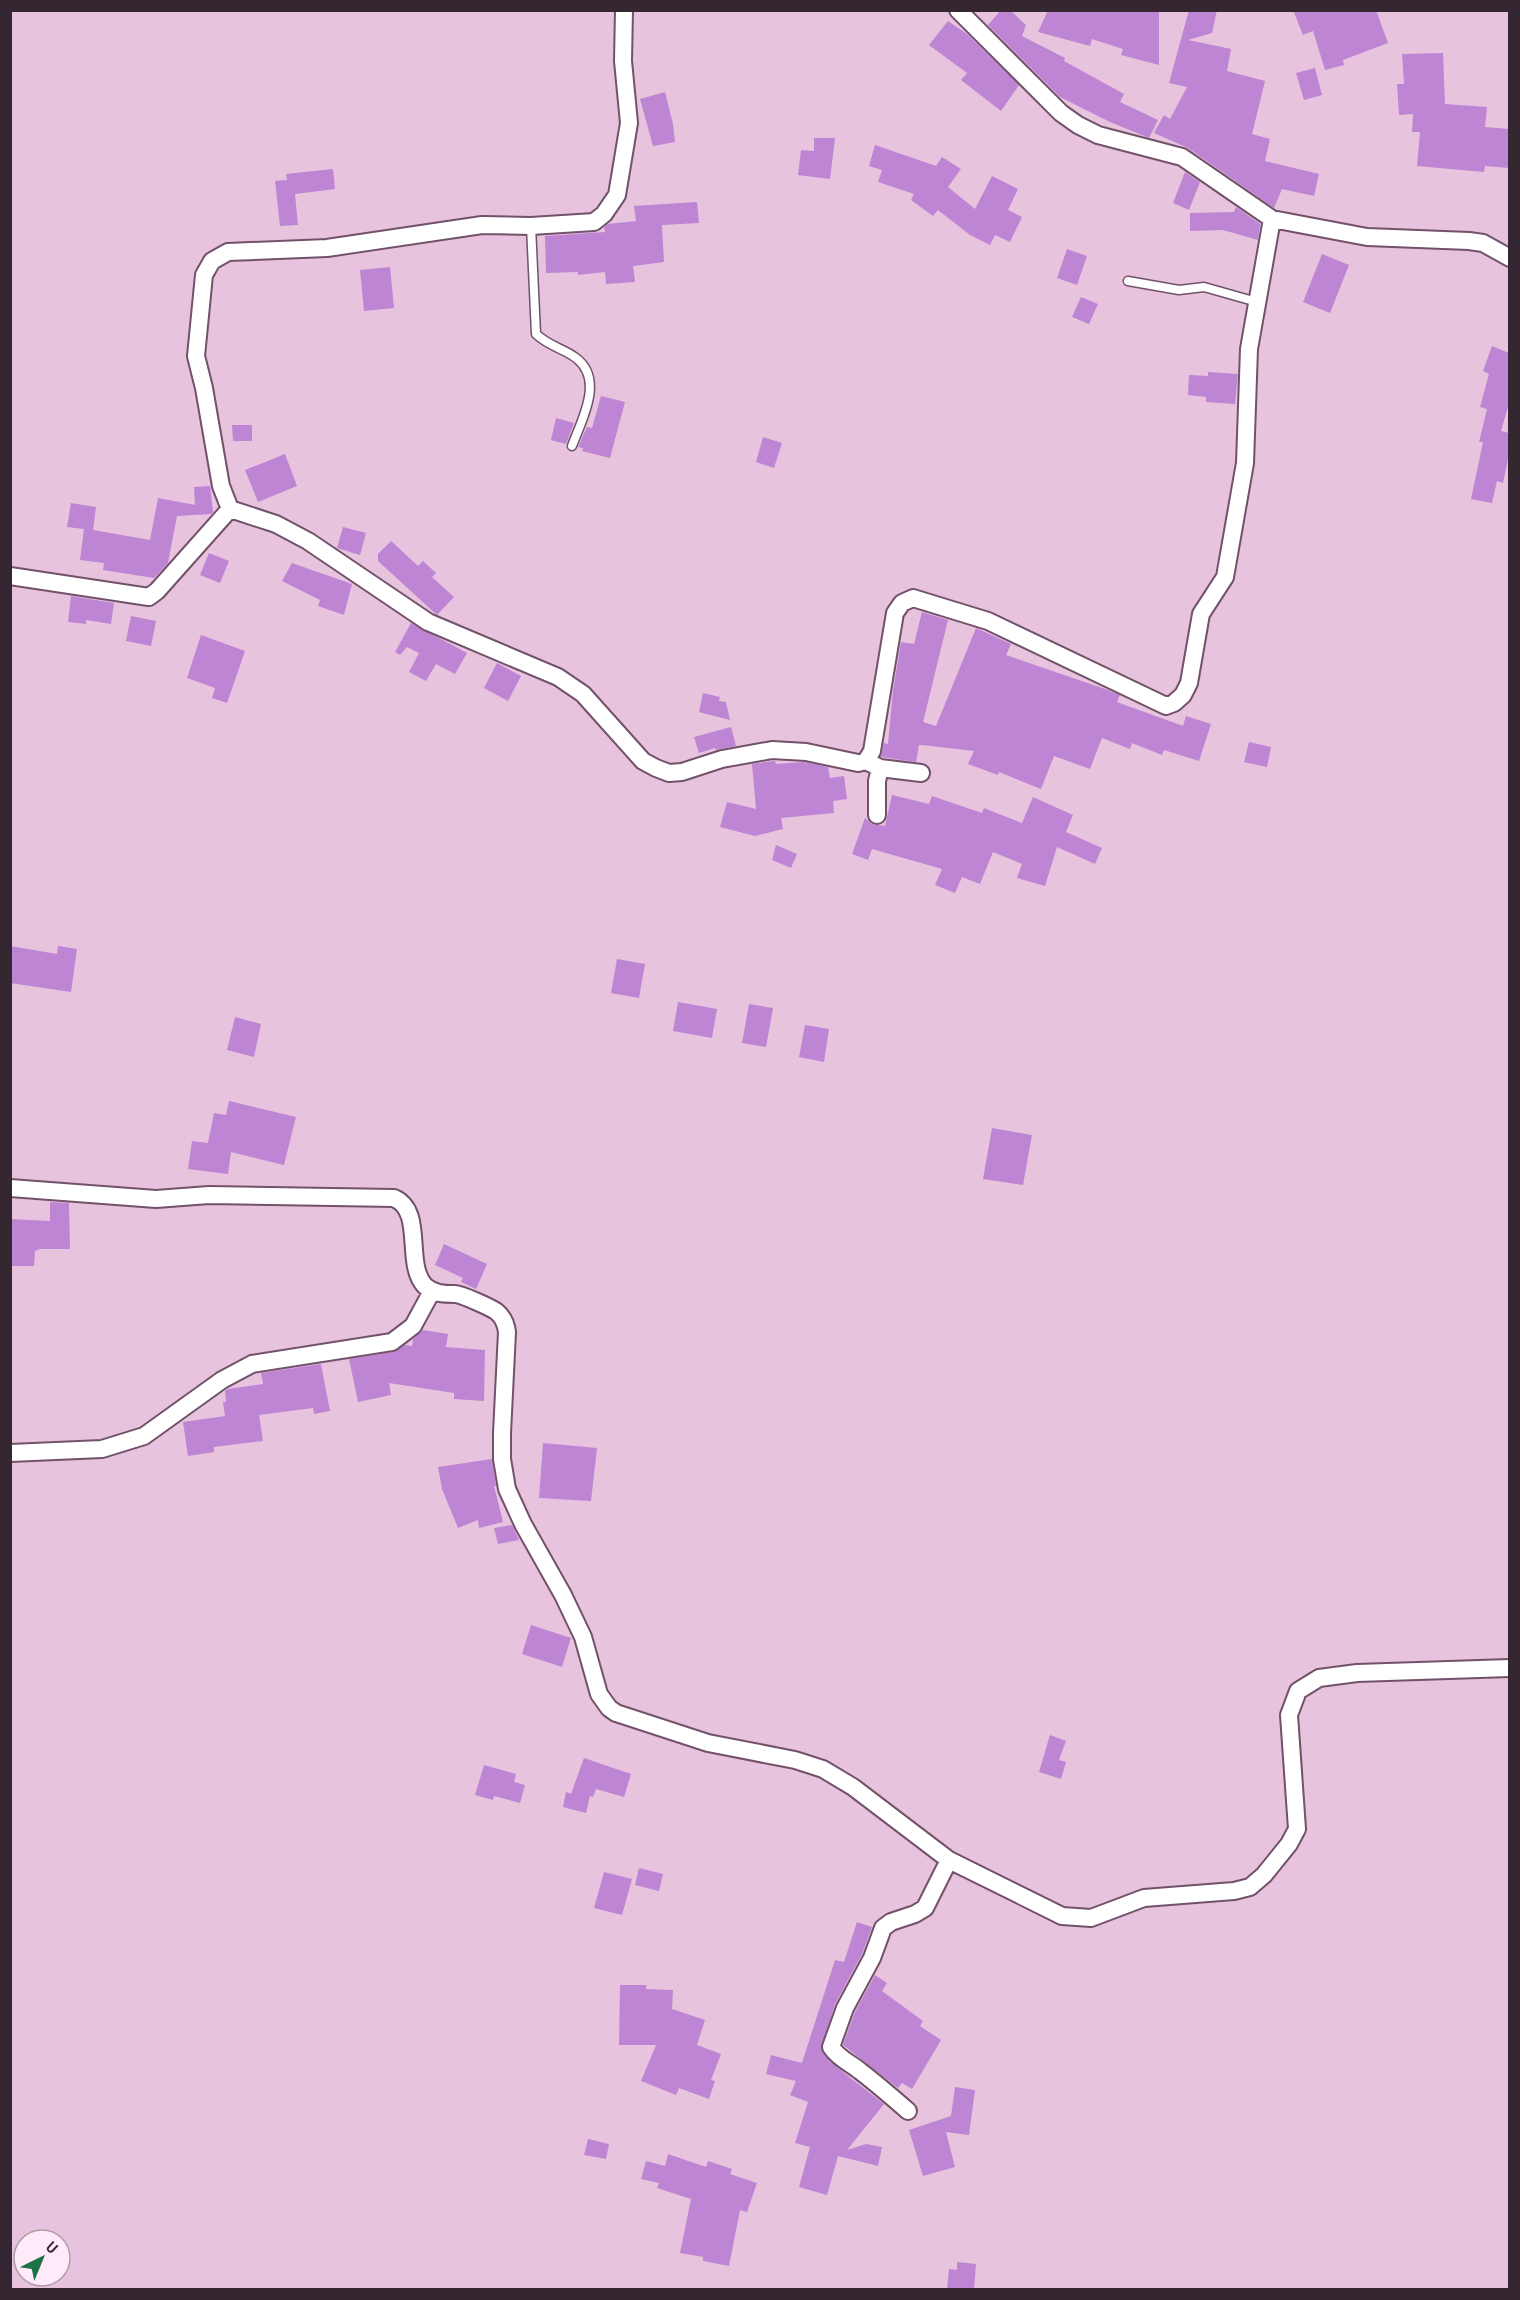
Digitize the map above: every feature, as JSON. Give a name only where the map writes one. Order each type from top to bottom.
[{"type":"street","points":[[230,509],[221,486],[209,412],[196,356],[204,275],[212,261],[228,252],[327,248],[482,225],[531,226],[594,222],[604,214],[617,195],[629,123],[623,61],[624,10]]},
{"type":"street","points":[[958,10],[1061,113],[1078,125],[1098,135],[1182,158],[1272,219],[1367,237],[1483,243],[1509,258]]},
{"type":"street","points":[[877,815],[877,781],[872,751],[895,613],[899,606],[908,599],[913,598],[988,621],[1166,706],[1174,703],[1183,695],[1189,683],[1201,614],[1225,577],[1245,463],[1249,349],[1272,219]]},
{"type":"street","points":[[10,576],[149,597],[157,591],[230,509]]},
{"type":"street","points":[[230,509],[276,524],[308,541],[428,622],[558,677],[583,694],[643,761],[656,768],[669,772],[682,772],[722,759],[772,750],[806,752],[858,763],[921,772]]},
{"type":"street","points":[[10,1188],[156,1199],[210,1194],[394,1198],[401,1201],[408,1209],[420,1279],[432,1291],[448,1295],[456,1294],[490,1308],[497,1312],[505,1323],[507,1332],[502,1459],[507,1489],[583,1637],[595,1685],[602,1701],[609,1708],[627,1718],[708,1743],[795,1760],[823,1770],[853,1786],[950,1860],[1062,1916],[1091,1918],[1144,1898],[1250,1887],[1264,1875],[1289,1844],[1297,1829],[1289,1714],[1298,1691],[1319,1678],[1357,1673],[1509,1668]]},
{"type":"street","points":[[10,1453],[102,1449],[144,1436],[222,1380],[252,1364],[392,1342],[413,1326],[432,1291]]},
{"type":"street","points":[[908,2111],[856,2068],[838,2058],[831,2047],[845,2008],[873,1958],[883,1928],[891,1922],[925,1908],[950,1860]]},
{"type":"lane","points":[[531,226],[536,334],[547,344],[576,358],[584,367],[589,381],[591,396],[572,446]]},
{"type":"lane","points":[[1128,281],[1179,290],[1204,287],[1257,302]]},
{"type":"building","points":[[1001,10],[1010,10],[1026,25],[1022,36],[1065,58],[1064,61],[1124,94],[1120,102],[1158,120],[1149,138],[1060,97],[988,25]]},
{"type":"building","points":[[1048,10],[1159,10],[1159,65],[1121,55],[1123,49],[1092,39],[1090,46],[1038,32]]},
{"type":"building","points":[[1189,10],[1217,10],[1212,33],[1188,40],[1231,49],[1227,71],[1265,81],[1252,134],[1270,139],[1265,161],[1319,174],[1314,196],[1282,189],[1274,208],[1188,148],[1154,133],[1164,115],[1170,119],[1187,87],[1169,83]]},
{"type":"building","points":[[1293,10],[1376,10],[1388,43],[1343,60],[1344,65],[1325,70],[1313,31],[1303,35]]},
{"type":"building","points":[[948,21],[967,34],[1019,85],[1001,111],[961,80],[967,73],[929,45]]},
{"type":"building","points":[[1443,53],[1445,104],[1487,107],[1485,127],[1509,129],[1509,168],[1485,166],[1484,172],[1417,166],[1420,132],[1412,132],[1413,114],[1399,115],[1397,84],[1404,84],[1402,54]]},
{"type":"building","points":[[1315,68],[1322,95],[1304,100],[1296,73]]},
{"type":"building","points":[[665,92],[675,142],[653,146],[640,99]]},
{"type":"building","points":[[814,138],[835,138],[830,179],[798,175],[801,150],[814,151]]},
{"type":"building","points":[[875,145],[936,166],[942,157],[961,169],[948,187],[975,209],[992,176],[1018,189],[1008,210],[1022,217],[1010,242],[995,235],[990,245],[970,235],[938,210],[933,216],[911,200],[914,194],[878,182],[882,170],[869,166]]},
{"type":"building","points":[[333,169],[335,189],[295,194],[298,225],[280,226],[275,181],[287,180],[286,174]]},
{"type":"building","points":[[1185,172],[1200,182],[1189,210],[1173,203]]},
{"type":"building","points":[[697,202],[699,223],[662,225],[664,262],[633,266],[635,282],[606,284],[605,272],[578,275],[578,272],[546,273],[545,236],[605,232],[604,227],[608,224],[636,221],[634,206]]},
{"type":"building","points":[[1236,207],[1260,224],[1258,240],[1223,230],[1190,231],[1190,213],[1234,212]]},
{"type":"building","points":[[1067,249],[1087,256],[1077,285],[1057,278]]},
{"type":"building","points":[[1322,254],[1349,265],[1330,313],[1303,302]]},
{"type":"building","points":[[390,267],[394,308],[364,311],[360,270]]},
{"type":"building","points":[[1081,297],[1098,304],[1089,324],[1072,317]]},
{"type":"building","points":[[1492,346],[1509,353],[1509,403],[1501,431],[1509,433],[1509,454],[1503,483],[1497,481],[1492,503],[1471,499],[1483,442],[1479,442],[1487,409],[1480,407],[1489,374],[1483,371]]},
{"type":"building","points":[[1208,372],[1238,374],[1235,404],[1206,402],[1206,397],[1188,395],[1189,375],[1208,376]]},
{"type":"building","points":[[601,396],[625,402],[610,458],[582,451],[583,448],[578,447],[587,427],[592,428]]},
{"type":"building","points":[[556,418],[574,423],[566,444],[551,440]]},
{"type":"building","points":[[232,425],[252,425],[252,441],[233,441]]},
{"type":"building","points":[[763,437],[782,443],[774,468],[756,462]]},
{"type":"building","points":[[285,454],[297,486],[258,502],[245,470]]},
{"type":"building","points":[[210,486],[213,512],[177,516],[168,563],[154,578],[103,570],[104,563],[80,560],[84,529],[67,527],[71,503],[96,507],[93,530],[150,540],[158,498],[195,505],[194,487]]},
{"type":"building","points":[[343,527],[366,533],[360,555],[337,548]]},
{"type":"building","points":[[391,541],[418,566],[423,561],[436,573],[432,577],[454,597],[437,615],[378,561],[378,554]]},
{"type":"building","points":[[209,553],[229,561],[220,583],[200,575]]},
{"type":"building","points":[[292,563],[352,584],[344,615],[318,606],[320,600],[282,581]]},
{"type":"building","points":[[71,596],[114,603],[111,624],[86,620],[86,624],[68,622]]},
{"type":"building","points":[[922,612],[948,620],[923,722],[936,726],[976,628],[1011,644],[1006,655],[1120,695],[1117,702],[1183,726],[1186,716],[1211,724],[1199,761],[1164,750],[1162,755],[1132,743],[1130,749],[1102,738],[1090,769],[1054,756],[1041,789],[999,772],[998,775],[968,764],[974,751],[919,745],[916,762],[881,757],[884,743],[888,744],[901,642],[914,644]]},
{"type":"building","points":[[131,616],[156,621],[151,646],[126,641]]},
{"type":"building","points":[[411,623],[467,653],[455,674],[436,664],[426,681],[409,672],[419,653],[407,647],[400,655],[395,652]]},
{"type":"building","points":[[201,635],[245,651],[227,703],[212,698],[215,688],[187,678]]},
{"type":"building","points":[[497,663],[521,676],[508,701],[484,688]]},
{"type":"building","points":[[703,693],[720,697],[719,701],[726,702],[730,720],[699,712]]},
{"type":"building","points":[[731,727],[736,746],[716,750],[715,748],[699,753],[694,737]]},
{"type":"building","points":[[1249,742],[1271,747],[1267,767],[1244,762]]},
{"type":"building","points":[[775,761],[776,764],[804,762],[828,767],[830,778],[844,776],[847,799],[833,801],[834,813],[781,818],[783,829],[755,836],[720,827],[727,802],[756,809],[752,764]]},
{"type":"building","points":[[892,795],[929,804],[932,796],[982,813],[984,808],[1022,823],[1033,797],[1073,815],[1066,832],[1102,848],[1095,864],[1057,847],[1045,886],[1017,878],[1022,864],[993,852],[980,884],[962,877],[955,893],[935,885],[942,869],[872,849],[868,860],[852,854],[865,818],[872,824],[885,826]]},
{"type":"building","points":[[776,845],[797,854],[791,868],[772,860]]},
{"type":"building","points":[[10,946],[57,954],[58,946],[77,949],[71,992],[10,983]]},
{"type":"building","points":[[617,959],[645,964],[639,998],[611,993]]},
{"type":"building","points":[[678,1002],[717,1009],[712,1038],[673,1031]]},
{"type":"building","points":[[749,1004],[773,1008],[766,1047],[742,1043]]},
{"type":"building","points":[[235,1017],[261,1024],[254,1057],[227,1050]]},
{"type":"building","points":[[805,1025],[829,1029],[824,1062],[799,1057]]},
{"type":"building","points":[[229,1101],[296,1117],[284,1165],[231,1152],[228,1174],[188,1169],[192,1141],[208,1143],[214,1113],[226,1115]]},
{"type":"building","points":[[992,1128],[1032,1135],[1023,1185],[983,1179]]},
{"type":"building","points":[[50,1202],[69,1203],[70,1249],[40,1249],[35,1251],[34,1266],[10,1266],[10,1219],[50,1221]]},
{"type":"building","points":[[444,1244],[487,1264],[476,1289],[461,1282],[463,1278],[435,1265]]},
{"type":"building","points":[[423,1330],[448,1334],[446,1347],[485,1350],[484,1401],[454,1399],[454,1393],[389,1383],[391,1395],[358,1402],[349,1359],[394,1352],[405,1345],[412,1346],[413,1339]]},
{"type":"building","points":[[321,1364],[330,1411],[314,1414],[313,1408],[259,1415],[263,1441],[214,1447],[214,1452],[188,1456],[183,1422],[225,1416],[223,1402],[226,1402],[225,1391],[263,1384],[261,1373]]},
{"type":"building","points":[[543,1443],[597,1448],[591,1501],[539,1498]]},
{"type":"building","points":[[492,1459],[496,1486],[494,1486],[503,1522],[479,1528],[478,1520],[458,1528],[442,1489],[438,1467]]},
{"type":"building","points":[[512,1525],[519,1540],[498,1544],[494,1528]]},
{"type":"building","points":[[531,1625],[571,1638],[562,1667],[522,1654]]},
{"type":"building","points":[[1050,1735],[1066,1741],[1059,1760],[1066,1762],[1061,1779],[1039,1772]]},
{"type":"building","points":[[584,1758],[631,1774],[624,1797],[596,1789],[593,1797],[590,1796],[586,1813],[563,1807],[566,1792],[571,1794]]},
{"type":"building","points":[[484,1765],[516,1774],[514,1782],[525,1785],[520,1803],[494,1796],[493,1800],[475,1795]]},
{"type":"building","points":[[639,1868],[663,1874],[659,1891],[635,1885]]},
{"type":"building","points":[[604,1872],[632,1879],[622,1915],[594,1908]]},
{"type":"building","points":[[857,1922],[872,1927],[862,1954],[835,2004],[821,2048],[830,2062],[884,2104],[847,2150],[866,2144],[882,2147],[878,2166],[838,2156],[827,2195],[799,2187],[810,2147],[795,2143],[808,2102],[790,2095],[796,2081],[766,2074],[771,2055],[802,2063],[835,1960],[844,1962]]},
{"type":"building","points":[[875,1975],[887,1983],[882,1991],[923,2021],[920,2026],[941,2040],[912,2089],[902,2083],[898,2088],[843,2045],[855,2012]]},
{"type":"building","points":[[620,1985],[646,1985],[646,1989],[673,1990],[672,2009],[705,2020],[697,2045],[721,2054],[711,2080],[715,2081],[709,2099],[679,2088],[676,2095],[641,2081],[656,2045],[619,2045]]},
{"type":"building","points":[[955,2087],[975,2090],[969,2135],[946,2132],[955,2167],[923,2176],[909,2130],[951,2116]]},
{"type":"building","points":[[588,2139],[609,2144],[606,2159],[584,2155]]},
{"type":"building","points":[[668,2154],[706,2167],[708,2161],[732,2169],[730,2174],[757,2183],[747,2212],[740,2210],[729,2266],[703,2261],[703,2257],[680,2253],[691,2199],[657,2188],[659,2183],[641,2179],[646,2161],[665,2166]]},
{"type":"building","points":[[957,2262],[976,2264],[974,2289],[947,2289],[949,2269],[957,2270]]}]
